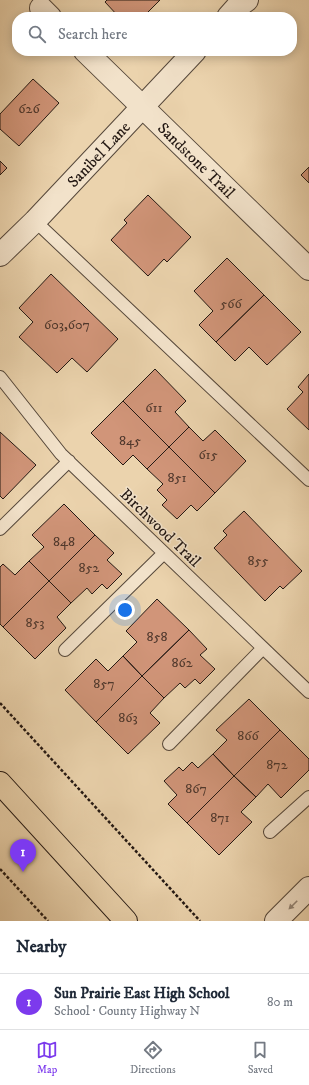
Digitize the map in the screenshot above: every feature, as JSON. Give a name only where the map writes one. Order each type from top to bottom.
[{"type":"main road","points":[[0,783],[126,921]]},
{"type":"street","points":[[232,12],[247,0]]},
{"type":"street","name":"Sandstone Trail","points":[[90,56],[309,269]]},
{"type":"street","name":"Sanibel Lane","points":[[0,255],[35,221],[191,56]]},
{"type":"street","points":[[276,921],[309,888]]},
{"type":"lane","points":[[35,221],[309,480]]},
{"type":"lane","name":"Birchwood Trail","points":[[0,377],[61,454],[309,692]]},
{"type":"lane","points":[[0,529],[69,461]]},
{"type":"lane","points":[[66,650],[164,553]]},
{"type":"lane","points":[[168,744],[263,648]]},
{"type":"lane","points":[[270,832],[309,797]]},
{"type":"path","points":[[0,702],[200,921]]},
{"type":"path","points":[[0,869],[48,921]]},
{"type":"building","points":[[107,0],[160,0],[148,12],[114,12],[105,2]]},
{"type":"building","points":[[33,79],[59,103],[19,146],[0,129],[0,114]]},
{"type":"building","points":[[0,161],[7,168],[0,175]]},
{"type":"building","points":[[309,167],[309,183],[301,175]]},
{"type":"building","points":[[148,195],[191,237],[167,262],[164,259],[148,276],[111,240],[127,223],[124,220]]},
{"type":"building","points":[[227,258],[264,295],[216,342],[199,325],[213,311],[194,291]]},
{"type":"building","points":[[51,274],[118,339],[87,372],[72,358],[57,373],[19,337],[33,322],[19,308]]},
{"type":"building","points":[[264,295],[301,332],[267,365],[249,347],[235,361],[216,342]]},
{"type":"building","points":[[155,369],[186,401],[175,412],[189,427],[169,447],[123,401]]},
{"type":"building","points":[[309,374],[309,430],[287,409],[303,392],[298,387]]},
{"type":"building","points":[[123,401],[169,447],[147,469],[133,455],[123,465],[91,433]]},
{"type":"building","points":[[189,427],[203,441],[215,430],[246,461],[215,493],[169,447]]},
{"type":"building","points":[[0,432],[36,465],[3,499],[0,496]]},
{"type":"building","points":[[169,447],[215,493],[197,511],[191,505],[177,519],[162,505],[167,500],[157,490],[163,484],[147,469]]},
{"type":"building","points":[[64,504],[95,535],[49,581],[29,561],[44,547],[32,535]]},
{"type":"building","points":[[244,511],[302,571],[283,589],[280,586],[265,601],[214,548],[227,535],[223,531]]},
{"type":"building","points":[[95,535],[114,553],[107,560],[122,574],[107,589],[102,584],[92,594],[87,588],[71,603],[49,581]]},
{"type":"building","points":[[29,561],[49,581],[3,627],[0,624],[0,567],[3,564],[15,575]]},
{"type":"building","points":[[49,581],[71,603],[57,617],[66,628],[35,659],[3,627]]},
{"type":"building","points":[[157,599],[189,630],[142,676],[123,656],[137,642],[126,631]]},
{"type":"building","points":[[189,630],[207,649],[200,655],[215,669],[200,684],[195,679],[185,688],[180,683],[164,698],[142,676]]},
{"type":"building","points":[[123,656],[142,676],[96,722],[65,690],[96,659],[108,671]]},
{"type":"building","points":[[142,676],[164,698],[150,713],[160,723],[128,754],[96,722]]},
{"type":"building","points":[[249,699],[280,730],[234,776],[213,754],[227,740],[216,730]]},
{"type":"building","points":[[280,730],[309,759],[309,770],[281,798],[268,784],[256,797],[234,776]]},
{"type":"building","points":[[213,754],[234,776],[187,823],[168,804],[177,795],[164,781],[179,767],[183,771],[192,762],[198,768]]},
{"type":"building","points":[[234,776],[256,797],[241,812],[252,822],[219,855],[187,823]]},
{"type":"place","name":"Sun Prairie East High School","points":[[23,872]]}]
